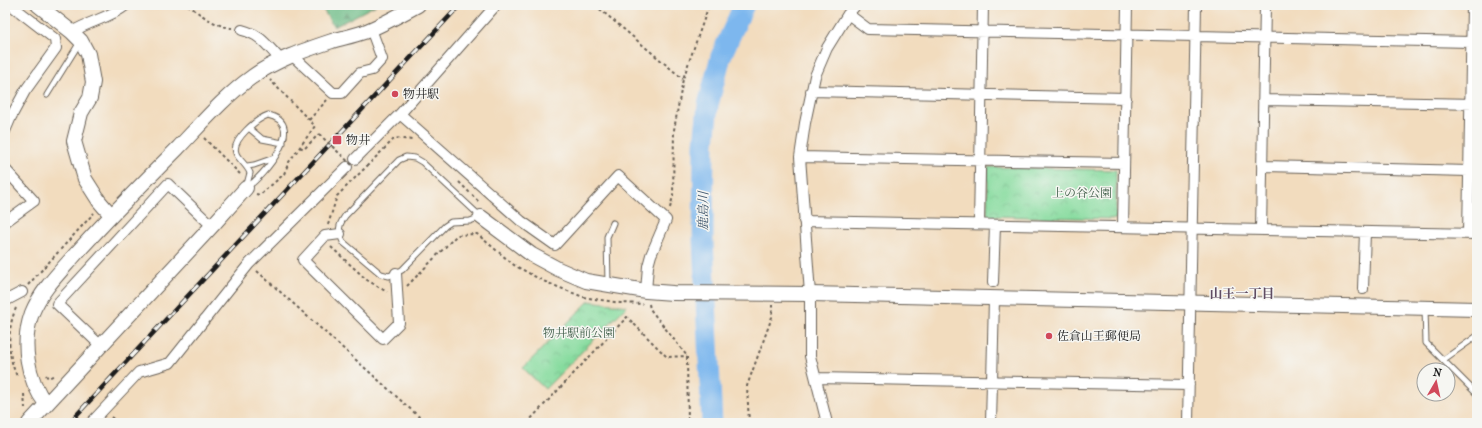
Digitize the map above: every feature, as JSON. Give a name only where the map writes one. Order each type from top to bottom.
[{"type":"street","points":[[5,131],[25,91],[56,48],[56,39],[11,5]]},
{"type":"street","points":[[38,5],[76,36],[88,54],[93,82],[90,98],[81,113],[74,142],[85,179],[99,201],[111,215]]},
{"type":"street","points":[[76,36],[81,26],[117,12],[126,5]]},
{"type":"street","points":[[46,404],[39,394],[31,374],[27,353],[27,332],[32,313],[40,295],[111,215],[223,102],[252,77],[287,58],[331,41],[371,29],[418,5]]},
{"type":"street","points":[[91,423],[139,372],[170,363],[249,264],[352,164],[400,114],[496,5]]},
{"type":"street","points":[[827,423],[810,356],[810,294],[800,157],[811,91],[815,76],[827,48],[848,14],[856,5]]},
{"type":"street","points":[[978,224],[983,5]]},
{"type":"street","points":[[1123,227],[1127,5]]},
{"type":"street","points":[[1188,423],[1196,5]]},
{"type":"street","points":[[1261,230],[1265,5]]},
{"type":"street","points":[[804,221],[1472,234],[1469,171],[1473,104],[1471,42],[1472,5]]},
{"type":"street","points":[[848,14],[868,29],[1471,42]]},
{"type":"street","points":[[242,30],[254,33],[333,93],[342,93],[360,73],[372,70],[382,59],[371,29]]},
{"type":"street","points":[[811,91],[1126,98]]},
{"type":"street","points":[[1263,100],[1473,104]]},
{"type":"street","points":[[400,114],[521,221],[555,245],[618,176],[666,220],[651,255],[648,266],[648,298]]},
{"type":"street","points":[[800,157],[1124,163]]},
{"type":"street","points":[[1262,166],[1469,171]]},
{"type":"street","points":[[5,169],[34,201],[5,222]]},
{"type":"street","points":[[101,346],[57,304],[168,184],[212,226]]},
{"type":"street","points":[[29,423],[246,188]]},
{"type":"street","points":[[481,217],[532,255],[558,269],[586,281],[608,285],[648,298],[672,293],[810,294],[1477,309]]},
{"type":"street","points":[[993,282],[995,225]]},
{"type":"street","points":[[1364,289],[1365,232]]},
{"type":"street","points":[[340,234],[325,236],[303,260],[383,339],[399,323],[396,273]]},
{"type":"street","points":[[5,301],[22,292]]},
{"type":"street","points":[[991,423],[994,299]]},
{"type":"street","points":[[816,378],[1189,385]]},
{"type":"lane","points":[[47,95],[76,36]]},
{"type":"lane","points":[[268,115],[274,116],[280,120],[284,127],[285,136],[283,143],[270,166],[254,183],[246,188],[250,173],[247,166],[236,155],[235,148],[239,138],[261,117],[268,115]]},
{"type":"lane","points":[[249,128],[262,139],[283,143]]},
{"type":"lane","points":[[406,157],[415,158],[422,162],[481,217],[470,221],[451,222],[444,226],[402,270],[389,276],[380,274],[343,242],[340,234],[339,224],[345,216],[399,160],[406,157]]},
{"type":"lane","points":[[247,166],[274,158]]},
{"type":"lane","points":[[608,285],[606,237],[613,223]]},
{"type":"lane","points":[[1425,308],[1426,343],[1477,394]]},
{"type":"lane","points":[[1444,360],[1477,336]]},
{"type":"path","points":[[188,5],[209,20],[225,27],[242,30]]},
{"type":"path","points":[[595,5],[682,79]]},
{"type":"path","points":[[666,220],[673,196],[674,130],[682,79],[709,5]]},
{"type":"path","points":[[309,120],[333,93]]},
{"type":"path","points":[[300,146],[304,149],[319,134],[352,164]]},
{"type":"path","points":[[404,289],[457,235],[477,234],[514,265],[550,284],[583,297],[620,303],[648,298]]},
{"type":"path","points":[[331,246],[367,280],[388,293]]},
{"type":"path","points":[[249,264],[426,423]]},
{"type":"path","points":[[750,423],[747,386],[772,317],[773,294]]},
{"type":"path","points":[[648,298],[655,305]]},
{"type":"path","points":[[648,298],[650,309],[687,356],[688,423]]},
{"type":"path","points":[[527,423],[627,317],[667,356],[687,356]]},
{"type":"green space","points":[[320,5],[376,5],[334,27]]},
{"type":"green space","name":"上の谷公園","points":[[988,167],[1116,170],[1116,219],[987,216]]},
{"type":"green space","name":"物井駅前公園","points":[[589,301],[627,306],[545,389],[523,368]]},
{"type":"waterway","name":"鹿島川","points":[[712,423],[703,240],[704,144],[708,105],[721,56],[744,5]]},
{"type":"railway","points":[[69,423],[460,5]]},
{"type":"place","name":"物井駅","points":[[395,94]]},
{"type":"place","name":"物井","points":[[337,140]]},
{"type":"place","name":"佐倉山王郵便局","points":[[1049,336]]},
{"type":"district","name":"山王一丁目","points":[[1242,293]]}]
